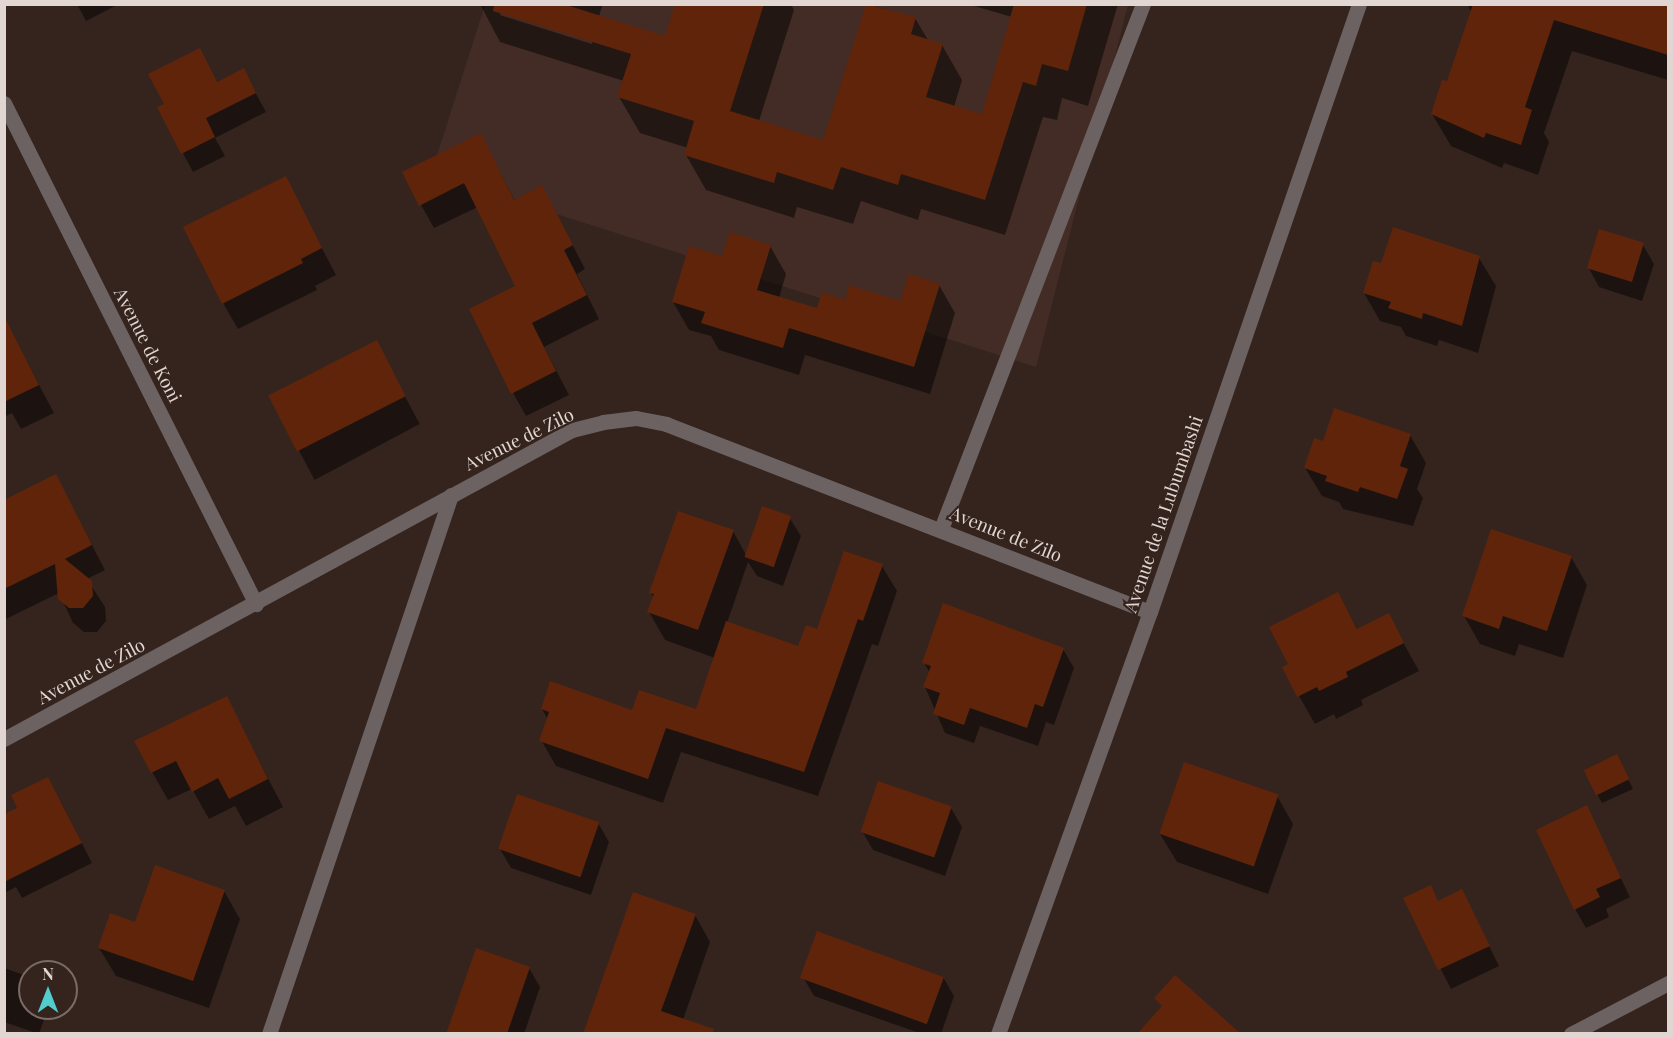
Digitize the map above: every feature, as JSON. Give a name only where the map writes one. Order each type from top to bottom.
[{"type":"street","points":[[941,530],[1143,4]]},
{"type":"street","name":"Avenue de la Lubumbashi","points":[[998,1034],[1150,612],[1359,4]]},
{"type":"street","name":"Avenue de Koni","points":[[4,103],[256,604]]},
{"type":"street","name":"Avenue de Zilo","points":[[4,739],[256,604],[572,430],[636,418],[666,424],[1150,612]]},
{"type":"street","points":[[269,1034],[451,495]]},
{"type":"street","points":[[1571,1034],[1668,982]]},
{"type":"shaded area","points":[[485,5],[1128,5],[1036,367],[431,174]]},
{"type":"building","points":[[494,4],[563,4],[665,36],[675,4],[764,4],[730,111],[823,140],[866,4],[916,17],[911,34],[943,44],[926,97],[982,114],[1014,4],[1087,4],[1068,71],[1042,64],[1036,86],[1023,82],[985,200],[901,174],[898,185],[841,167],[833,190],[777,172],[774,183],[684,155],[694,121],[617,97],[631,54],[493,11]]},
{"type":"building","points":[[1473,4],[1668,4],[1668,55],[1554,20],[1525,107],[1532,110],[1521,145],[1486,133],[1484,138],[1431,114],[1442,80],[1447,81]]},
{"type":"building","points":[[200,48],[217,82],[244,68],[256,93],[206,118],[215,137],[181,154],[157,107],[164,104],[148,74]]},
{"type":"building","points":[[481,133],[514,200],[542,185],[573,245],[564,250],[587,295],[532,323],[556,371],[511,394],[469,309],[515,286],[464,183],[419,206],[402,172]]},
{"type":"building","points":[[286,176],[322,248],[301,259],[303,263],[222,304],[183,227]]},
{"type":"building","points":[[1393,227],[1480,256],[1462,326],[1423,313],[1422,319],[1388,308],[1391,302],[1363,293],[1373,261],[1381,263]]},
{"type":"building","points":[[1599,229],[1644,243],[1632,282],[1587,268]]},
{"type":"building","points":[[730,232],[771,245],[757,290],[817,308],[822,292],[845,300],[849,285],[900,301],[909,274],[940,284],[914,367],[789,328],[783,348],[701,323],[705,312],[672,302],[689,246],[722,256]]},
{"type":"building","points":[[4,316],[39,385],[4,402]]},
{"type":"building","points":[[377,340],[406,396],[297,452],[268,395]]},
{"type":"building","points":[[1334,408],[1411,434],[1400,466],[1408,469],[1397,499],[1360,487],[1358,492],[1325,481],[1327,476],[1304,468],[1314,438],[1323,441]]},
{"type":"building","points":[[56,474],[92,545],[65,559],[92,581],[93,596],[83,608],[69,608],[58,599],[55,564],[4,589],[4,500]]},
{"type":"building","points":[[762,506],[791,516],[774,567],[744,557]]},
{"type":"building","points":[[678,511],[734,530],[698,630],[647,612],[654,594],[649,593]]},
{"type":"building","points":[[1491,529],[1572,556],[1547,631],[1503,616],[1499,629],[1462,616]]},
{"type":"building","points":[[844,551],[883,564],[863,621],[858,619],[804,772],[666,728],[648,779],[539,741],[549,712],[541,709],[550,681],[632,710],[639,690],[696,709],[726,621],[798,646],[806,625],[817,629]]},
{"type":"building","points":[[1338,592],[1357,629],[1389,613],[1404,643],[1346,672],[1348,677],[1319,691],[1317,687],[1297,697],[1282,667],[1288,664],[1269,627]]},
{"type":"building","points":[[943,603],[1064,648],[1043,707],[1035,704],[1027,728],[970,708],[964,725],[933,714],[940,693],[923,687],[931,666],[922,663]]},
{"type":"building","points":[[227,696],[268,779],[229,799],[218,778],[192,792],[176,761],[151,773],[134,741]]},
{"type":"building","points":[[1617,754],[1629,779],[1596,795],[1584,770]]},
{"type":"building","points":[[1184,762],[1279,795],[1254,866],[1159,834]]},
{"type":"building","points":[[48,777],[82,843],[4,882],[4,814],[17,808],[11,795]]},
{"type":"building","points":[[878,781],[952,806],[934,857],[860,832]]},
{"type":"building","points":[[517,794],[599,822],[580,877],[498,849]]},
{"type":"building","points":[[1587,805],[1621,878],[1596,889],[1600,897],[1574,910],[1536,830]]},
{"type":"building","points":[[155,865],[225,890],[193,981],[98,948],[110,913],[135,922]]},
{"type":"building","points":[[1431,885],[1438,901],[1462,889],[1490,946],[1438,970],[1403,898]]},
{"type":"building","points":[[633,892],[696,914],[661,1011],[714,1029],[713,1034],[583,1034]]},
{"type":"building","points":[[817,931],[944,977],[927,1024],[800,978]]},
{"type":"building","points":[[476,948],[530,967],[507,1034],[446,1034]]},
{"type":"building","points":[[1175,975],[1241,1034],[1137,1034],[1162,1006],[1154,998]]}]
